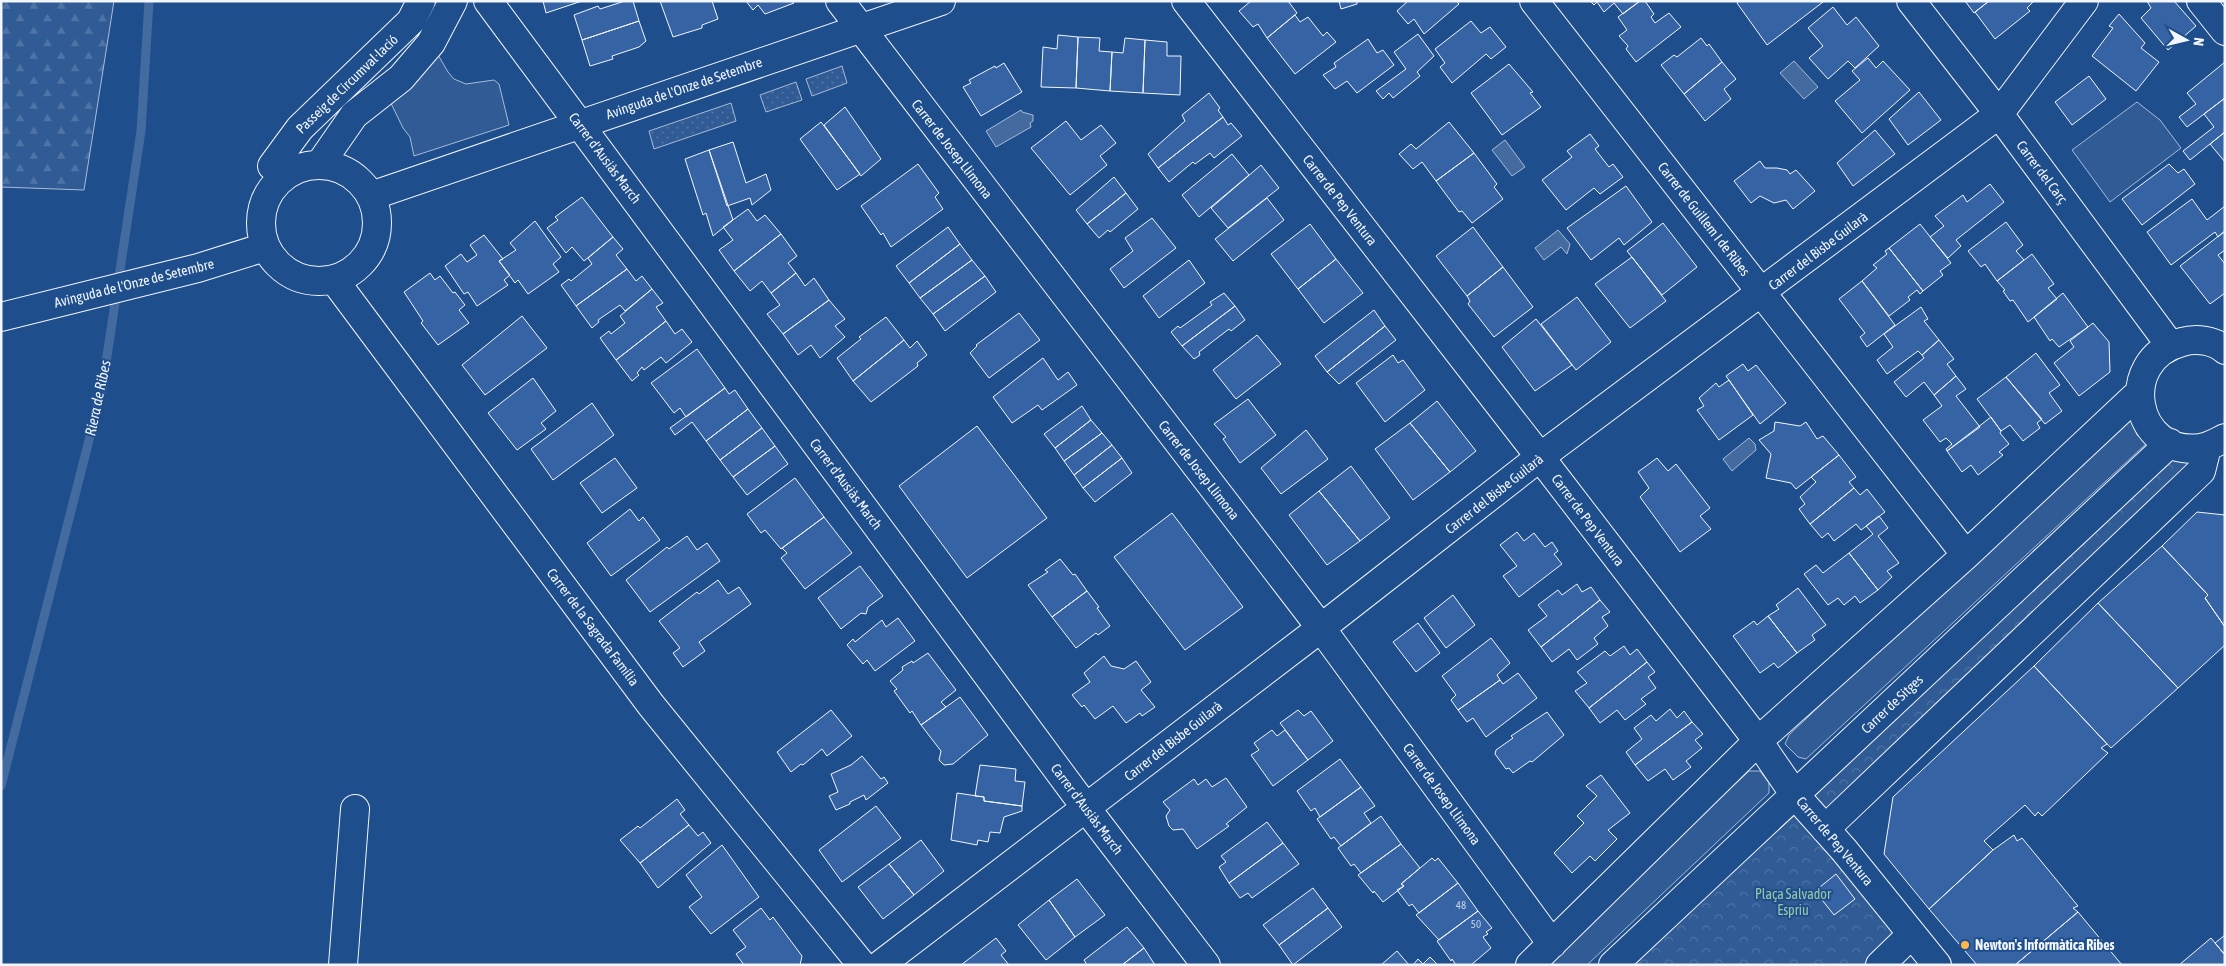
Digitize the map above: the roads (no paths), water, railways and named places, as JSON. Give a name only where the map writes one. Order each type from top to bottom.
[{"type":"street","name":"Passeig de Circumval·lació","points":[[272,166],[300,128],[411,21],[421,1]]},
{"type":"street","name":"Passeig de Circumval·lació","points":[[320,164],[354,115],[401,78],[431,43],[453,1]]},
{"type":"street","name":"Carrer d'Ausiàs March","points":[[488,1],[1086,808],[1206,965]]},
{"type":"street","name":"Carrer de Josep Llimona","points":[[840,1],[1321,628],[1552,944]]},
{"type":"street","name":"Avinguda de l'Onze de Setembre","points":[[371,196],[941,1]]},
{"type":"street","name":"Carrer de Pep Ventura","points":[[1186,1],[1758,741],[1795,795],[1825,828],[1937,965]]},
{"type":"street","name":"Carrer de Guillem I de Ribes","points":[[1534,1],[1966,555]]},
{"type":"street","name":"Carrer del Carç","points":[[1911,1],[1999,114],[2170,345]]},
{"type":"street","name":"Carrer del Bisbe Guilarà","points":[[880,965],[1321,628],[1540,457],[1762,293],[1999,114],[2084,1]]},
{"type":"street","points":[[2201,1],[2225,31]]},
{"type":"street","points":[[320,164],[346,170],[359,179],[371,196],[377,214],[376,239],[368,255],[352,272],[335,281],[295,277],[274,260],[265,246],[260,228],[266,198],[279,180],[296,168],[320,164]]},
{"type":"street","name":"Avinguda de l'Onze de Setembre","points":[[1,317],[198,268],[265,246]]},
{"type":"street","name":"Carrer de la Sagrada Família","points":[[335,281],[651,706],[862,965]]},
{"type":"street","points":[[2216,442],[2186,448],[2170,444],[2150,427],[2142,413],[2139,393],[2146,366],[2161,350],[2170,345],[2190,340],[2201,340],[2225,350]]},
{"type":"street","points":[[1530,965],[1758,741],[1966,555],[2139,393]]},
{"type":"street","points":[[1825,828],[2201,471],[2216,442]]},
{"type":"street","name":"Carrer de Sitges","points":[[1613,965],[2170,444]]},
{"type":"street","points":[[343,965],[355,809]]},
{"type":"street","points":[[1880,965],[1912,934]]},
{"type":"waterway","name":"Riera de Ribes","points":[[1,786],[102,389],[141,131],[149,1]]},
{"type":"place","name":"Newton's Informàtica Ribes","points":[[1965,945]]},
{"type":"park label","name":"Plaça Salvador Espriu","points":[[1793,902]]}]
